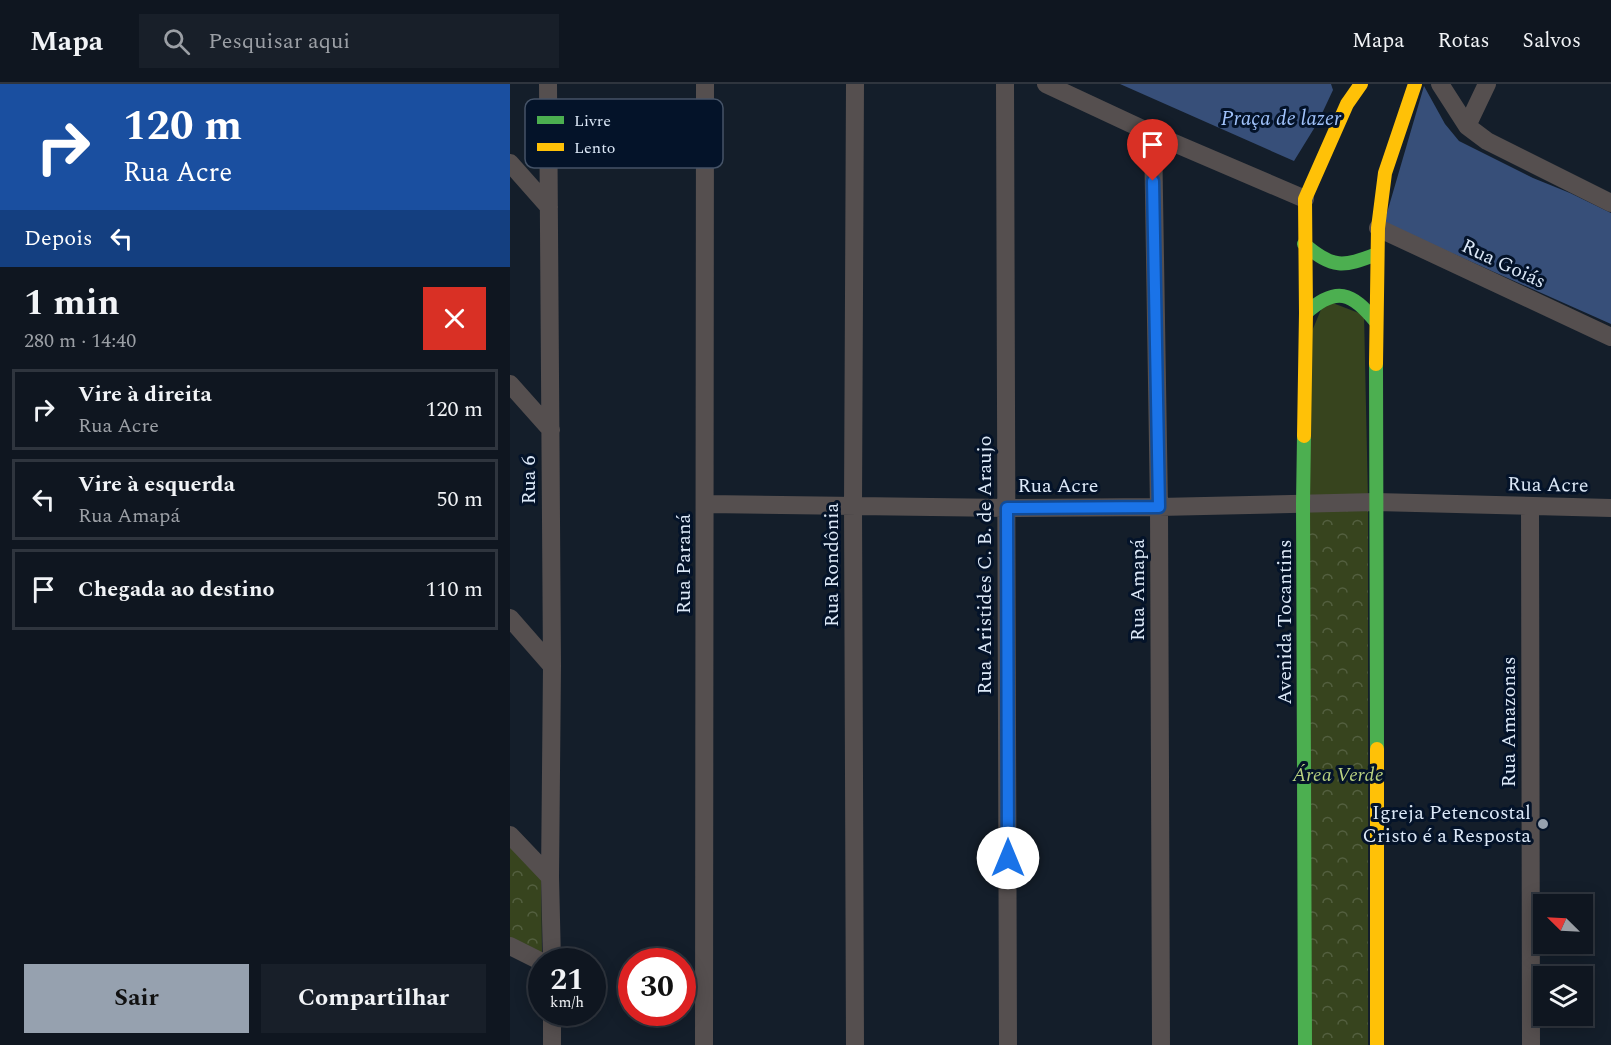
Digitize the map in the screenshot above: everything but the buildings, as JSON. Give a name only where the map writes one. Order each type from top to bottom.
[{"type":"street","name":"Rua 6","points":[[548,84],[548,99]]},
{"type":"street","name":"Rua Paraná","points":[[705,84],[705,99]]},
{"type":"street","name":"Rua Rondônia","points":[[855,84],[853,506],[855,1045]]},
{"type":"street","name":"Rua Aristides C. B. de Araujo","points":[[1005,84],[1008,1045]]},
{"type":"street","points":[[1046,84],[1153,134],[1305,200],[1347,104],[1359,85]]},
{"type":"street","points":[[1377,1045],[1376,322],[1378,228],[1385,172],[1415,84]]},
{"type":"street","points":[[1440,84],[1467,126],[1487,141],[1611,203]]},
{"type":"street","points":[[1467,126],[1487,84]]},
{"type":"street","name":"Rua Amapá","points":[[1153,134],[1159,507],[1161,1045]]},
{"type":"street","points":[[510,163],[549,207]]},
{"type":"street","name":"Rua 6","points":[[549,168],[552,948]]},
{"type":"street","name":"Rua Paraná","points":[[704,1045],[705,168]]},
{"type":"street","name":"Avenida Tocantins","points":[[1305,200],[1303,503],[1305,1045]]},
{"type":"street","name":"Rua Goiás","points":[[1378,228],[1611,337]]},
{"type":"street","points":[[1304,244],[1331,264],[1342,265],[1357,262],[1377,254]]},
{"type":"street","points":[[1306,313],[1316,303],[1327,297],[1338,295],[1353,298],[1366,307],[1376,322]]},
{"type":"street","points":[[510,384],[551,430]]},
{"type":"street","name":"Rua Acre","points":[[706,504],[1007,508],[1376,502],[1611,508]]},
{"type":"street","name":"Rua Amazonas","points":[[1530,507],[1531,1045]]},
{"type":"street","points":[[510,618],[552,666]]},
{"type":"street","points":[[510,834],[550,877]]},
{"type":"street","points":[[510,946],[528,955]]},
{"type":"street","points":[[552,1026],[552,1045]]},
{"type":"green space","points":[[1325,300],[1364,315],[1368,499],[1308,500],[1307,343]]},
{"type":"green space","name":"Área Verde","points":[[1368,503],[1368,1045],[1308,1045],[1308,504]]},
{"type":"green space","points":[[510,846],[541,878],[542,948],[530,948],[510,938]]},
{"type":"water","name":"Praça de lazer","points":[[1120,84],[1331,84],[1333,90],[1318,122],[1294,161]]},
{"type":"water","points":[[1424,86],[1445,124],[1459,141],[1611,213],[1611,324],[1384,223]]},
{"type":"traffic: fast","points":[[1304,244],[1331,262],[1347,263],[1377,254]]},
{"type":"traffic: fast","points":[[1306,313],[1326,299],[1343,296],[1359,304],[1376,322]]},
{"type":"traffic: fast","points":[[1376,364],[1377,749]]},
{"type":"traffic: fast","points":[[1304,436],[1305,1045]]},
{"type":"traffic: slow","points":[[1304,436],[1305,199],[1347,104],[1361,84]]},
{"type":"traffic: slow","points":[[1376,364],[1378,228],[1385,173],[1415,84]]},
{"type":"traffic: slow","points":[[1377,749],[1377,1045]]},
{"type":"place","name":"Igreja Petencostal Cristo é a Resposta","points":[[1543,824]]},
{"type":"route","points":[[1008,858],[1007,508],[1159,507],[1153,181]]}]
